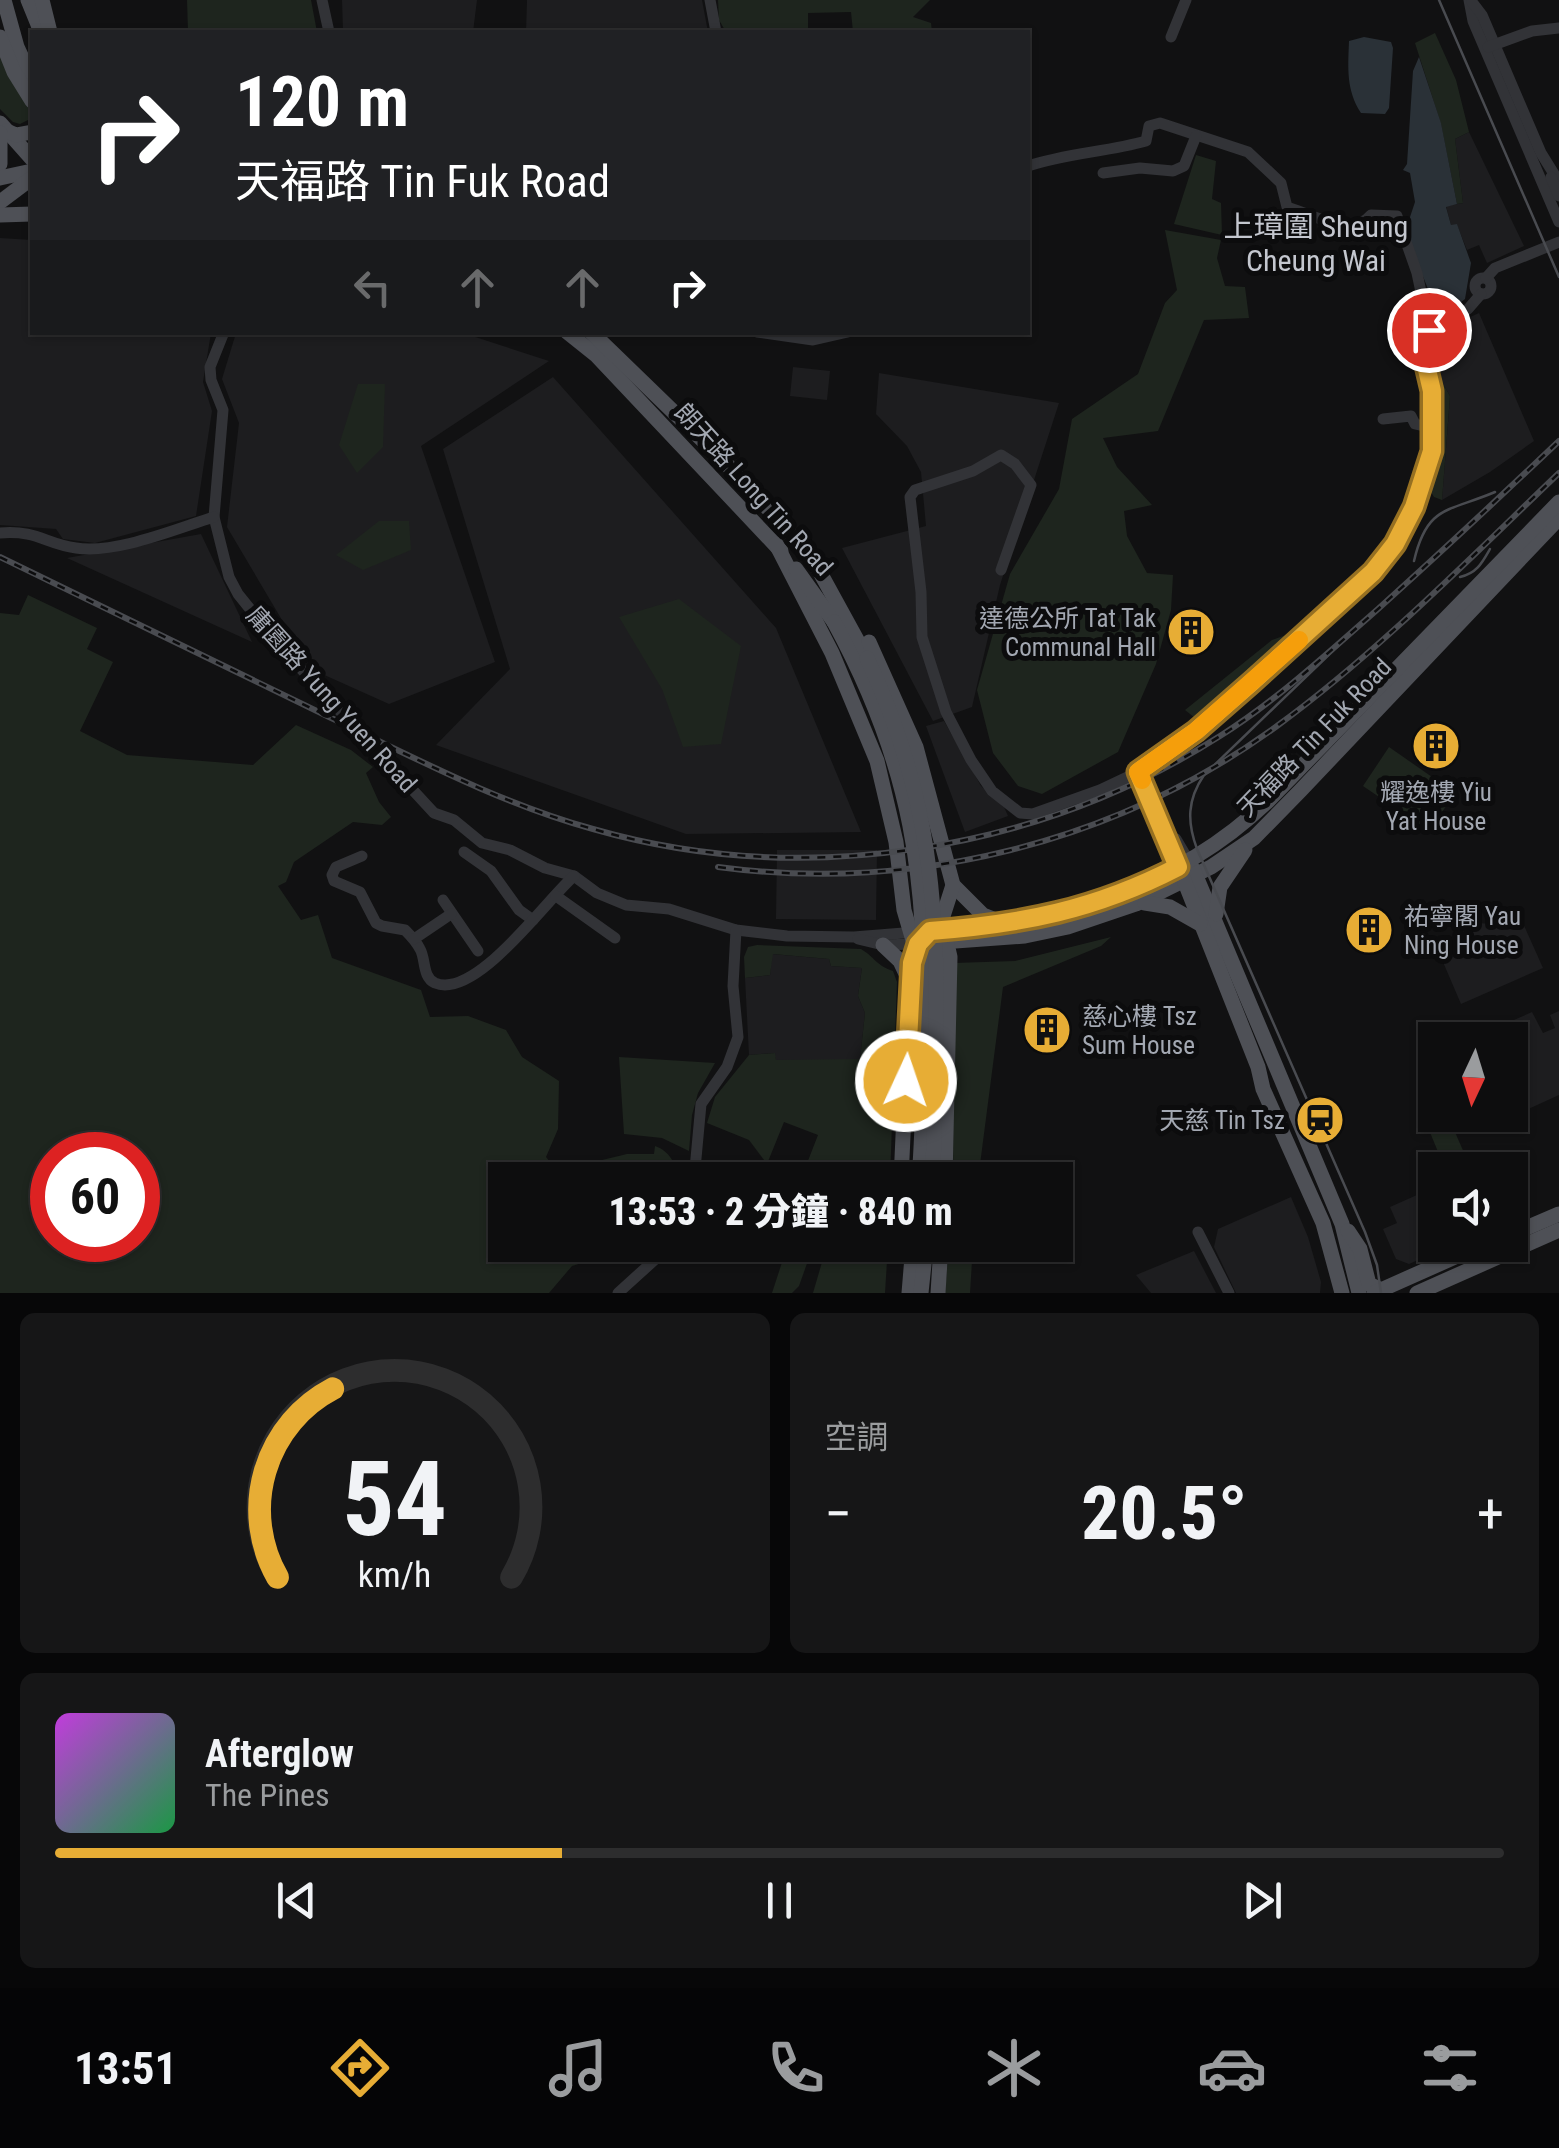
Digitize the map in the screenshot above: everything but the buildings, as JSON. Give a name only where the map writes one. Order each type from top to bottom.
[{"type":"main road","points":[[4,0],[30,88]]},
{"type":"main road","points":[[28,0],[41,30]]},
{"type":"main road","points":[[42,0],[50,30]]},
{"type":"main road","points":[[0,37],[30,89]]},
{"type":"main road","points":[[2,129],[16,135],[30,132]]},
{"type":"main road","points":[[2,129],[30,157]]},
{"type":"main road","points":[[0,164],[2,129]]},
{"type":"main road","points":[[0,178],[30,175]]},
{"type":"main road","points":[[0,202],[30,177]]},
{"type":"main road","points":[[0,216],[30,214]]},
{"type":"main road","name":"朗天路 Long Tin Road","points":[[572,335],[597,356],[776,544],[834,622],[872,699],[899,776],[918,860],[929,937]]},
{"type":"main road","name":"朗天路 Long Tin Road","points":[[594,335],[718,456],[816,565],[866,658],[895,723],[916,792],[930,862],[929,937]]},
{"type":"main road","name":"天福路 Tin Fuk Road","points":[[929,937],[1049,932],[1136,904],[1187,871],[1256,812],[1559,502]]},
{"type":"main road","name":"天福路 Tin Fuk Road","points":[[929,937],[1098,903],[1187,871],[1254,838],[1559,518]]},
{"type":"main road","points":[[776,544],[832,653],[877,761],[896,842],[929,937],[945,1162]]},
{"type":"main road","points":[[816,565],[864,632],[884,669],[916,747],[953,885],[983,916],[1006,924]]},
{"type":"main road","points":[[1254,838],[1220,887],[1208,924],[1262,1088],[1329,1240],[1342,1293]]},
{"type":"main road","points":[[1187,871],[1199,913],[1240,981],[1275,1059],[1342,1224],[1359,1293]]},
{"type":"main road","points":[[902,1162],[910,982],[953,885]]},
{"type":"main road","points":[[1136,904],[1170,907],[1208,924]]},
{"type":"main road","points":[[920,1162],[929,937]]},
{"type":"main road","points":[[929,937],[932,1162]]},
{"type":"main road","points":[[883,946],[900,961],[910,982]]},
{"type":"main road","points":[[1275,1059],[1269,1080],[1287,1123],[1292,1152]]},
{"type":"main road","points":[[1528,1227],[1559,1214]]},
{"type":"main road","points":[[1342,1224],[1360,1249],[1369,1284],[1377,1292],[1444,1262]]},
{"type":"main road","points":[[1418,1293],[1559,1230]]},
{"type":"main road","points":[[918,1262],[922,1293]]},
{"type":"main road","points":[[938,1293],[940,1262]]},
{"type":"street","points":[[322,0],[329,30]]},
{"type":"street","points":[[710,0],[715,30]]},
{"type":"street","points":[[1171,38],[1186,0]]},
{"type":"street","points":[[1470,0],[1472,21],[1489,46],[1559,196]]},
{"type":"street","points":[[1489,46],[1532,31],[1559,28]]},
{"type":"street","points":[[1489,46],[1559,222]]},
{"type":"street","points":[[1001,570],[1030,485],[1014,464],[1000,455],[973,471],[915,490],[910,497],[922,637],[946,712],[982,778],[1009,805],[1026,815],[1100,790],[1138,772],[1196,731],[1373,572],[1395,544],[1414,507],[1432,451],[1432,391],[1424,364],[1426,332],[1417,272],[1397,216],[1371,215],[1366,222],[1350,226],[1287,207],[1282,183],[1248,152],[1160,122],[1149,126],[1146,141],[1030,165]]},
{"type":"street","points":[[1103,173],[1140,168],[1173,171],[1184,166],[1196,136]]},
{"type":"street","points":[[1546,163],[1559,182]]},
{"type":"street","points":[[1413,318],[1414,329],[1426,332],[1468,309],[1481,294],[1475,290],[1475,282],[1486,278],[1495,268],[1559,243]]},
{"type":"street","name":"庸園路 Yung Yuen Road","points":[[223,335],[210,367],[223,410],[214,517],[229,577],[279,645],[434,813],[454,820],[482,843],[574,876],[597,893],[626,905],[669,909],[736,930],[854,937]]},
{"type":"street","points":[[778,335],[813,340],[835,335]]},
{"type":"street","points":[[1383,419],[1411,416],[1415,424],[1433,428]]},
{"type":"street","points":[[0,533],[33,533],[68,546],[88,548],[142,539],[214,517]]},
{"type":"street","points":[[1138,772],[1168,838],[1176,840],[1187,871]]},
{"type":"street","points":[[464,852],[491,871],[519,910],[532,920]]},
{"type":"street","points":[[362,856],[336,868],[334,880],[360,892],[376,922],[405,930],[414,939],[429,978],[436,984],[464,981],[486,967],[574,876]]},
{"type":"street","points":[[556,896],[616,938]]},
{"type":"street","points":[[442,900],[478,951]]},
{"type":"street","points":[[414,939],[450,914]]},
{"type":"street","points":[[696,1162],[701,1104],[727,1066],[738,1036],[733,986],[736,930]]},
{"type":"street","points":[[854,937],[929,937]]},
{"type":"street","points":[[854,937],[883,946]]},
{"type":"street","name":"天福路 Tin Fuk Road","points":[[883,946],[929,937]]},
{"type":"street","points":[[1198,1232],[1229,1293]]},
{"type":"street","points":[[618,1293],[652,1262]]},
{"type":"shaded area","points":[[187,0],[311,0],[317,30],[188,30]]},
{"type":"shaded area","points":[[342,0],[477,0],[473,30],[343,30]]},
{"type":"shaded area","points":[[527,0],[702,0],[708,30],[526,30]]},
{"type":"shaded area","points":[[718,0],[930,0],[913,17],[931,23],[932,30],[853,30],[851,12],[808,13],[808,30],[725,30],[719,20]]},
{"type":"shaded area","points":[[1435,33],[1456,80],[1469,132],[1455,139],[1463,203],[1457,204],[1441,124],[1415,43]]},
{"type":"shaded area","points":[[1364,37],[1391,42],[1393,48],[1389,108],[1385,114],[1361,113],[1350,87],[1349,41]]},
{"type":"shaded area","points":[[0,53],[30,110],[30,119],[20,124],[13,122],[0,109]]},
{"type":"shaded area","points":[[1419,57],[1441,123],[1457,204],[1446,207],[1451,225],[1457,224],[1471,263],[1465,299],[1438,320],[1432,318],[1428,289],[1411,246],[1410,217],[1415,202],[1410,173],[1403,170],[1407,164],[1413,71]]},
{"type":"shaded area","points":[[1469,132],[1524,246],[1487,263],[1479,245],[1467,250],[1457,225],[1451,225],[1446,206],[1463,203],[1455,139]]},
{"type":"shaded area","points":[[1196,155],[1216,161],[1212,199],[1221,203],[1222,235],[1174,224]]},
{"type":"shaded area","points":[[1165,230],[1221,240],[1217,258],[1225,286],[1245,287],[1249,318],[1204,320],[1158,431],[1103,438],[1117,467],[1152,505],[1124,511],[1127,536],[1147,573],[1173,575],[1171,610],[1156,664],[1118,752],[1042,794],[1018,786],[993,753],[977,690],[1010,574],[1059,489],[1072,419],[1138,374],[1165,303],[1177,290]]},
{"type":"shaded area","points":[[0,238],[30,240],[30,335],[211,335],[203,382],[212,411],[196,516],[95,543],[63,539],[56,529],[0,525]]},
{"type":"shaded area","points":[[1479,313],[1534,441],[1442,500],[1450,396],[1438,375],[1437,332]]},
{"type":"shaded area","points":[[1437,332],[1438,375],[1450,396],[1442,500],[1429,489],[1441,410],[1426,345]]},
{"type":"shaded area","points":[[235,335],[469,335],[549,361],[421,446],[495,662],[389,704],[311,669],[227,527],[239,423],[222,379]]},
{"type":"shaded area","points":[[793,367],[830,371],[827,400],[790,396]]},
{"type":"shaded area","points":[[879,373],[1059,403],[1000,585],[972,707],[933,721],[842,548],[926,526],[921,472],[907,446],[876,414]]},
{"type":"shaded area","points":[[553,377],[776,628],[861,832],[686,834],[436,745],[510,669],[443,449]]},
{"type":"shaded area","points":[[358,384],[385,384],[383,447],[357,473],[339,445]]},
{"type":"shaded area","points":[[379,521],[409,521],[411,550],[363,570],[336,555]]},
{"type":"shaded area","points":[[201,534],[252,642],[67,558]]},
{"type":"shaded area","points":[[28,595],[97,628],[87,649],[113,662],[80,731],[127,755],[253,765],[296,725],[351,750],[373,767],[366,773],[379,802],[391,817],[382,825],[353,822],[294,862],[286,882],[278,886],[301,920],[318,915],[332,958],[421,990],[430,1017],[468,1016],[506,1030],[522,1057],[559,1081],[558,1129],[546,1157],[550,1162],[488,1162],[488,1262],[585,1262],[572,1266],[549,1293],[0,1293],[0,613],[19,615]]},
{"type":"shaded area","points":[[679,599],[741,646],[721,744],[683,747],[662,689],[619,617]]},
{"type":"shaded area","points":[[1300,630],[1200,722],[1185,710],[1272,640]]},
{"type":"shaded area","points":[[944,721],[981,786],[1004,807],[1008,816],[965,832],[926,726]]},
{"type":"shaded area","points":[[1389,747],[1455,793],[1429,831],[1363,786]]},
{"type":"shaded area","points":[[777,850],[877,850],[876,920],[776,919]]},
{"type":"shaded area","points":[[1518,912],[1543,968],[1461,1004],[1437,948],[1457,932]]},
{"type":"shaded area","points":[[1111,937],[1101,946],[1003,987],[980,1162],[953,1162],[954,963],[1015,961]]},
{"type":"shaded area","points":[[748,947],[861,949],[893,971],[897,982],[891,1162],[808,1162],[818,1135],[784,1122],[766,1162],[749,1140],[707,1123],[715,1097],[749,1055],[775,1053],[776,1060],[860,1059],[865,1013],[858,996],[862,968],[831,966],[829,959],[773,954],[770,975],[745,978],[744,957]]},
{"type":"shaded area","points":[[772,954],[829,959],[831,966],[862,968],[858,996],[865,1013],[860,1060],[776,1060],[774,1053],[749,1055],[745,978],[770,975]]},
{"type":"shaded area","points":[[1559,1011],[1559,1095],[1528,1109],[1528,1022],[1510,1022],[1532,1012],[1543,1033],[1555,1028],[1550,1015]]},
{"type":"shaded area","points":[[619,1057],[715,1063],[698,1093],[689,1151],[662,1138],[624,1134]]},
{"type":"shaded area","points":[[1430,1132],[1455,1132],[1464,1152],[1438,1152]]},
{"type":"shaded area","points":[[655,1146],[673,1162],[594,1162],[627,1154],[654,1154]]},
{"type":"shaded area","points":[[1418,1195],[1418,1260],[1409,1264],[1396,1259],[1383,1229],[1397,1223],[1390,1207]]},
{"type":"shaded area","points":[[1291,1197],[1308,1237],[1321,1282],[1320,1293],[1236,1293],[1214,1247],[1218,1229]]},
{"type":"shaded area","points":[[1194,1251],[1216,1293],[1151,1293],[1136,1275]]},
{"type":"shaded area","points":[[782,1262],[808,1262],[799,1286],[792,1293],[772,1293]]},
{"type":"shaded area","points":[[822,1262],[887,1262],[885,1293],[813,1293]]},
{"type":"shaded area","points":[[948,1262],[972,1262],[970,1293],[945,1293]]},
{"type":"tram line","points":[[1439,0],[1559,277]]},
{"type":"tram line","points":[[1414,561],[1419,543],[1433,520],[1452,508],[1495,492]]},
{"type":"tram line","points":[[1460,577],[1475,570],[1490,549]]},
{"type":"tram line","points":[[1339,645],[1204,775],[1194,793],[1190,820],[1197,849],[1365,1232],[1377,1265],[1381,1293]]},
{"type":"railway","points":[[0,557],[424,763],[524,806],[593,829],[672,847],[753,856],[835,857],[916,849],[996,833],[1074,808],[1149,776],[1220,736],[1321,659],[1559,441]]},
{"type":"railway","points":[[718,867],[792,873],[939,865],[1011,850],[1081,829],[1149,801],[1215,767],[1314,698],[1422,604],[1559,473]]},
{"type":"slow traffic","points":[[1142,780],[1138,772],[1196,731],[1299,640]]},
{"type":"place","name":"達德公所 Tat Tak Communal Hall","points":[[1191,632]]},
{"type":"place","name":"耀逸樓 Yiu Yat House","points":[[1436,746]]},
{"type":"place","name":"祐寧閣 Yau Ning House","points":[[1369,930]]},
{"type":"place","name":"慈心樓 Tsz Sum House","points":[[1047,1030]]},
{"type":"place","name":"天慈 Tin Tsz","points":[[1320,1120]]},
{"type":"district","name":"上璋圍 Sheung Cheung Wai","points":[[1316,244]]},
{"type":"route","points":[[906,1081],[912,963],[918,944],[930,931],[1019,922],[1078,910],[1178,867],[1138,772],[1196,731],[1252,682],[1373,572],[1395,544],[1414,507],[1432,451],[1432,391],[1421,344],[1429,330]]}]
